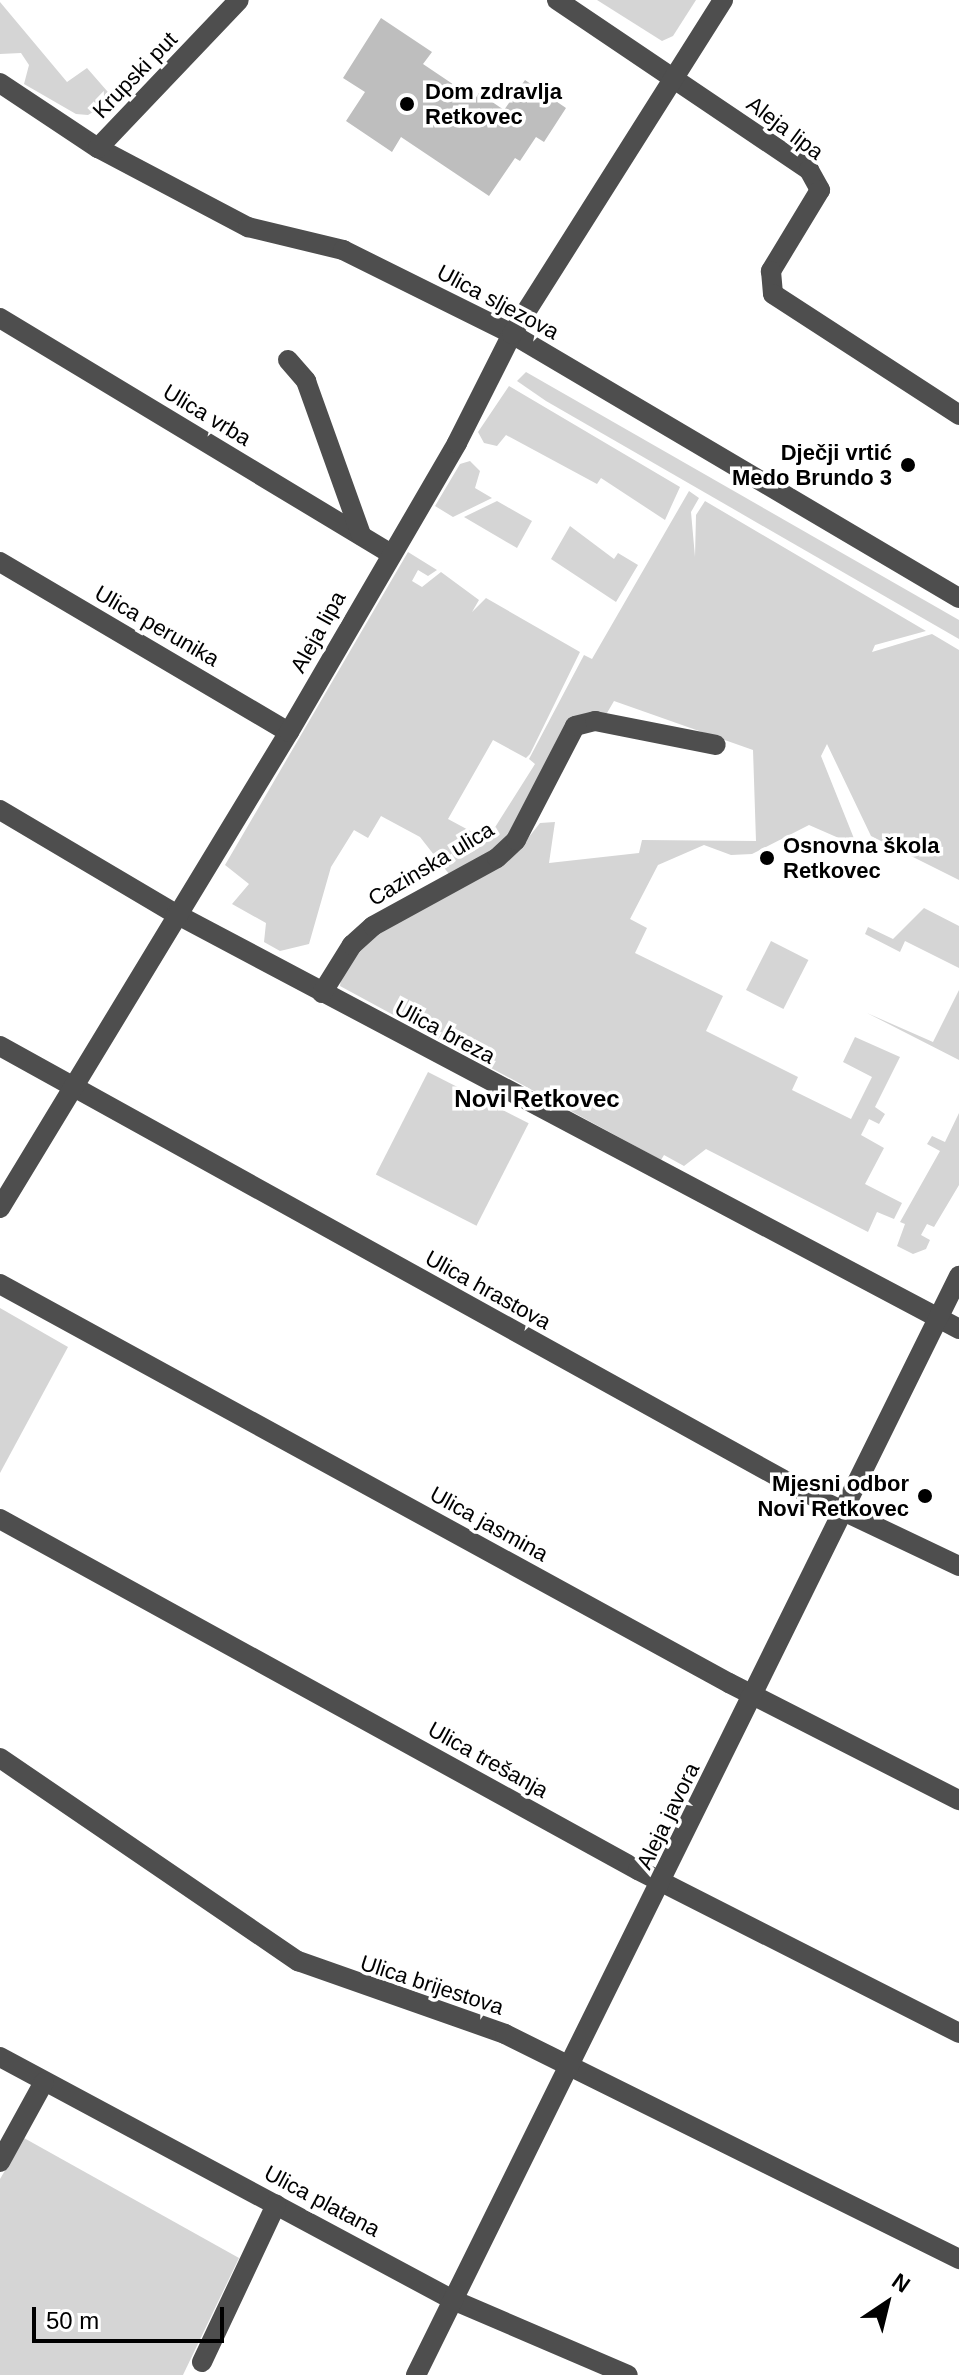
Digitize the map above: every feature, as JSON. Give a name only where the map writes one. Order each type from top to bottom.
[{"type":"street","name":"Krupski put","points":[[98,148],[239,0]]},
{"type":"street","points":[[557,0],[675,78]]},
{"type":"street","name":"Aleja lipa","points":[[0,1208],[70,1088],[289,732],[389,553],[457,443],[512,334],[723,0]]},
{"type":"street","name":"Aleja lipa","points":[[675,78],[809,170],[820,190],[771,271],[773,294],[959,415]]},
{"type":"street","name":"Ulica sljezova","points":[[0,83],[98,148],[248,227],[343,250],[512,334],[959,598]]},
{"type":"street","name":"Ulica vrba","points":[[0,318],[389,553]]},
{"type":"street","points":[[288,360],[306,381],[361,535]]},
{"type":"street","name":"Ulica perunika","points":[[0,562],[289,732]]},
{"type":"street","name":"Cazinska ulica","points":[[322,993],[352,945],[373,926],[497,858],[516,840],[575,726],[595,721],[716,745]]},
{"type":"street","name":"Ulica breza","points":[[0,810],[176,914],[959,1329]]},
{"type":"street","name":"Ulica hrastova","points":[[0,1046],[70,1088],[844,1510],[959,1566]]},
{"type":"street","name":"Aleja javora","points":[[416,2375],[572,2069],[959,1276]]},
{"type":"street","name":"Ulica jasmina","points":[[0,1284],[754,1696],[959,1800]]},
{"type":"street","name":"Ulica trešanja","points":[[0,1519],[662,1882],[959,2033]]},
{"type":"street","name":"Ulica brijestova","points":[[0,1758],[298,1961],[471,2020],[959,2259]]},
{"type":"street","name":"Ulica platana","points":[[0,2057],[453,2300],[628,2375]]},
{"type":"street","points":[[0,2162],[44,2082]]},
{"type":"street","points":[[202,2362],[276,2205]]},
{"type":"shaded area","points":[[597,0],[696,0],[673,36],[662,41]]},
{"type":"shaded area","points":[[0,2],[67,82],[87,68],[114,99],[88,115],[76,114],[24,84],[29,65],[21,53],[0,54]]},
{"type":"shaded area","points":[[526,372],[959,620],[959,639],[546,401],[517,381]]},
{"type":"shaded area","points":[[509,386],[680,487],[665,520],[601,478],[597,484],[506,435],[497,446],[484,443],[478,432]]},
{"type":"shaded area","points":[[470,461],[480,471],[475,488],[492,498],[453,517],[435,506],[460,464]]},
{"type":"shaded area","points":[[689,491],[699,498],[691,512],[695,557],[696,515],[705,501],[926,631],[875,645],[872,652],[932,634],[959,650],[959,880],[871,836],[827,744],[821,756],[857,846],[809,825],[752,854],[731,855],[704,845],[658,865],[630,919],[647,928],[635,953],[723,996],[706,1031],[798,1077],[792,1090],[851,1119],[872,1077],[843,1062],[855,1037],[900,1057],[875,1107],[885,1114],[879,1124],[869,1119],[861,1135],[884,1148],[865,1184],[902,1203],[894,1219],[877,1212],[868,1232],[706,1149],[684,1166],[664,1155],[661,1160],[340,986],[342,973],[367,939],[521,847],[540,823],[555,822],[549,863],[639,853],[642,840],[756,841],[753,750],[614,701],[607,713],[583,716],[513,832],[495,851],[449,874],[420,837],[381,816],[368,838],[354,830],[331,867],[309,944],[280,951],[264,942],[266,923],[232,904],[249,884],[225,865],[408,552],[437,570],[428,576],[418,570],[412,581],[422,587],[441,572],[479,600],[472,612],[486,598],[580,652],[530,754],[526,758],[493,740],[448,819],[487,840],[535,764],[529,759],[584,655],[592,659]]},
{"type":"shaded area","points":[[497,501],[532,521],[517,548],[464,517]]},
{"type":"shaded area","points":[[570,526],[614,559],[618,553],[638,565],[616,602],[551,559]]},
{"type":"shaded area","points":[[924,908],[959,926],[959,968],[905,941],[900,952],[865,934],[868,927],[893,939]]},
{"type":"shaded area","points":[[771,941],[808,960],[783,1009],[746,990]]},
{"type":"shaded area","points":[[959,990],[959,1060],[867,1013],[933,1042]]},
{"type":"shaded area","points":[[428,1072],[529,1123],[476,1226],[376,1174]]},
{"type":"shaded area","points":[[959,1113],[959,1185],[934,1227],[927,1224],[921,1235],[930,1240],[926,1249],[913,1254],[897,1246],[905,1224],[900,1222],[940,1151],[927,1144],[932,1136],[945,1142]]},
{"type":"shaded area","points":[[0,1308],[68,1347],[0,1473]]},
{"type":"shaded area","points":[[24,2138],[239,2258],[183,2375],[0,2375],[0,2179]]},
{"type":"building","name":"Dom zdravlja Retkovec","points":[[381,18],[432,52],[423,64],[475,99],[479,93],[504,110],[525,80],[566,108],[544,142],[536,137],[520,161],[515,158],[489,196],[401,137],[392,152],[346,121],[365,92],[343,78]]},
{"type":"place","name":"Dom zdravlja Retkovec","points":[[407,104]]},
{"type":"place","name":"Dječji vrtić Medo Brundo 3","points":[[908,465]]},
{"type":"place","name":"Osnovna škola Retkovec","points":[[767,858]]},
{"type":"place","name":"Mjesni odbor Novi Retkovec","points":[[925,1496]]},
{"type":"district","name":"Novi Retkovec","points":[[537,1099]]}]
